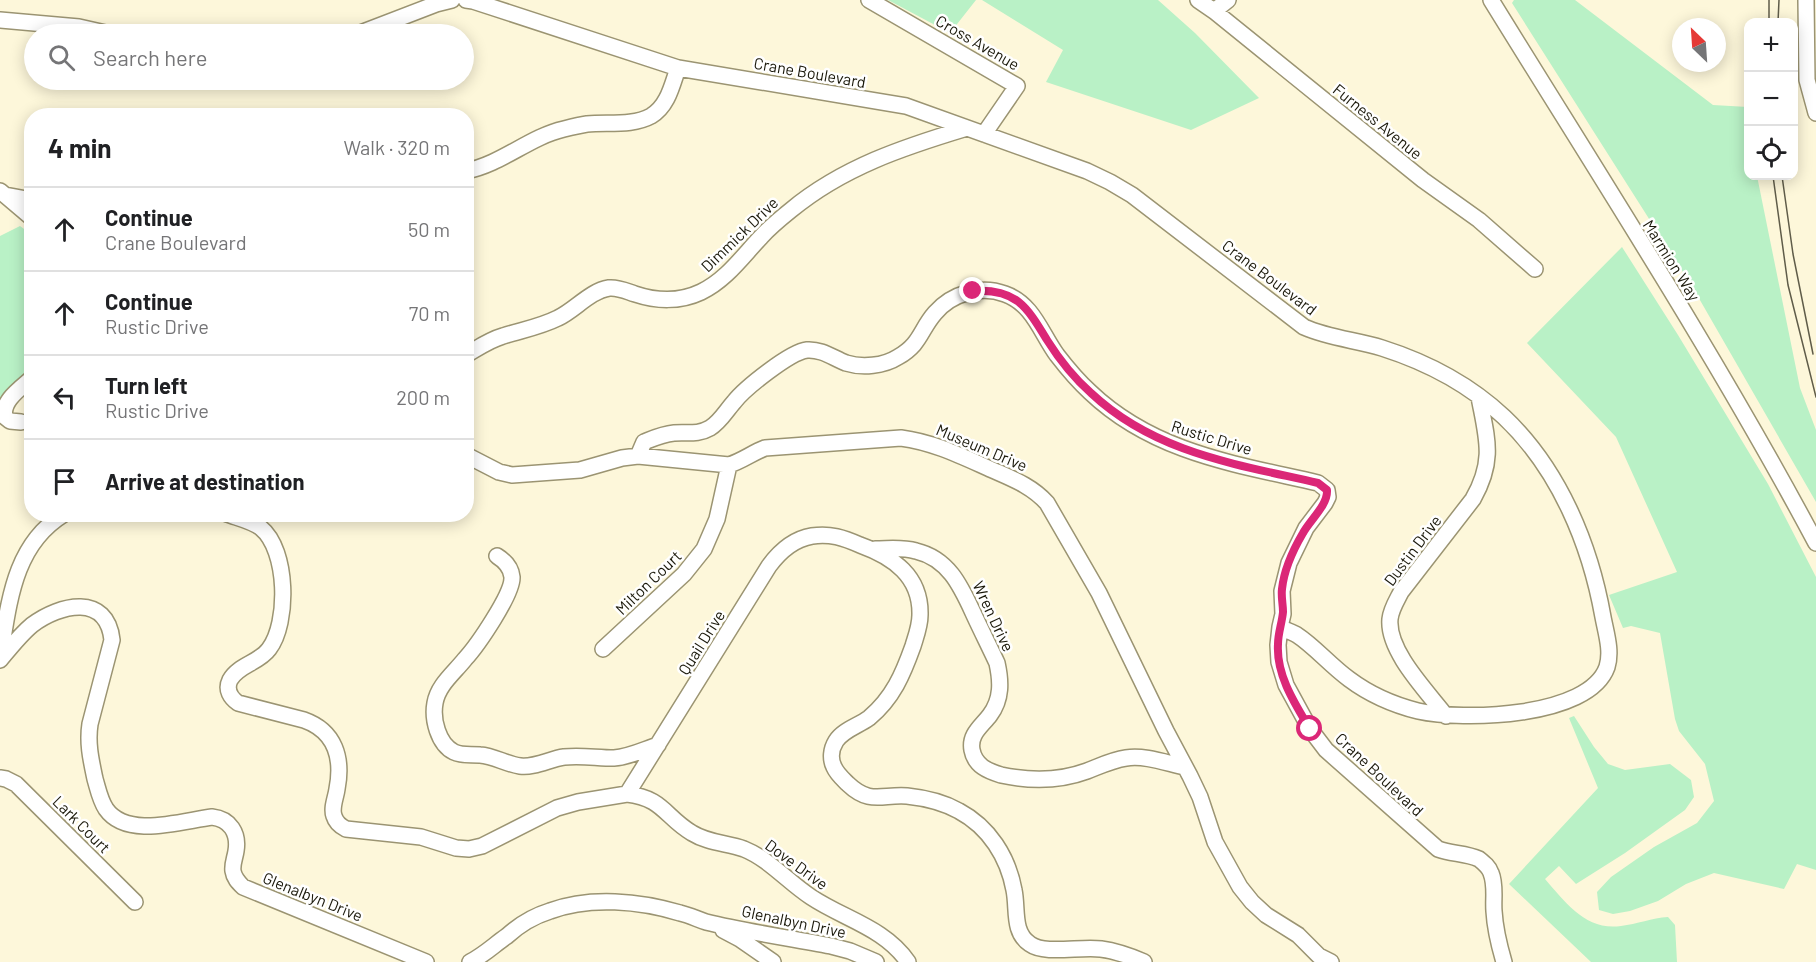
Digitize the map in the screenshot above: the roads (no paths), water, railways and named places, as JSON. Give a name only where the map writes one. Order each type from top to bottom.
[{"type":"street","points":[[384,24],[452,0]]},
{"type":"street","name":"Crane Boulevard","points":[[466,0],[678,68],[906,106],[1087,171],[1132,195],[1304,327],[1319,334],[1383,348],[1441,371],[1503,416],[1528,442],[1550,472],[1580,536],[1601,607],[1608,647],[1609,657],[1599,680],[1587,691],[1548,707],[1485,717],[1446,716],[1419,711],[1370,692],[1350,680],[1297,635],[1280,627],[1278,654],[1286,685],[1310,729],[1326,750],[1437,849],[1468,856],[1487,866],[1494,882],[1497,940],[1504,962]]},
{"type":"street","name":"Cross Avenue","points":[[869,0],[1017,86],[984,134]]},
{"type":"street","name":"Furness Avenue","points":[[1198,0],[1423,180],[1479,220],[1535,269]]},
{"type":"street","points":[[1214,11],[1228,0]]},
{"type":"street","name":"Marmion Way","points":[[1491,0],[1715,363],[1773,462],[1816,543]]},
{"type":"street","points":[[1806,0],[1807,80],[1816,113]]},
{"type":"street","points":[[0,20],[46,24]]},
{"type":"street","points":[[474,169],[492,163],[542,136],[562,129],[586,124],[642,120],[653,115],[668,98],[678,68]]},
{"type":"street","name":"Dimmick Drive","points":[[474,350],[502,336],[540,327],[561,317],[598,291],[620,288],[647,298],[664,300],[698,293],[724,277],[762,235],[818,189],[876,158],[967,128]]},
{"type":"street","points":[[2,193],[24,198]]},
{"type":"street","points":[[2,193],[24,211]]},
{"type":"street","name":"Rustic Drive","points":[[638,456],[644,442],[658,436],[673,433],[697,433],[712,427],[749,387],[802,351],[818,351],[853,364],[866,366],[886,363],[900,357],[912,347],[921,337],[934,314],[950,300],[973,291],[997,292],[1013,298],[1027,308],[1057,355],[1077,380],[1103,404],[1137,428],[1173,446],[1208,457],[1318,483],[1327,490],[1328,497],[1306,528],[1289,563],[1281,591],[1283,614],[1280,627]]},
{"type":"street","points":[[21,422],[10,421],[5,417],[3,410],[7,402],[24,385]]},
{"type":"street","name":"Dustin Drive","points":[[1446,716],[1395,646],[1390,631],[1390,617],[1401,592],[1473,499],[1481,484],[1488,454],[1479,397]]},
{"type":"street","name":"Museum Drive","points":[[729,465],[765,448],[900,438],[939,445],[1037,492],[1047,503],[1099,593],[1200,797],[1215,842],[1240,887],[1266,915],[1298,935],[1319,956],[1331,962]]},
{"type":"street","points":[[474,458],[499,472],[512,475],[579,470],[638,456],[729,465]]},
{"type":"street","name":"Milton Court","points":[[603,649],[684,574],[704,549],[717,519],[729,465]]},
{"type":"street","points":[[0,658],[11,594],[21,562],[30,546],[54,522]]},
{"type":"street","points":[[246,522],[260,528],[277,550],[281,566],[282,609],[273,643],[261,657],[242,668],[231,678],[228,684],[229,692],[238,704],[314,723],[332,740],[337,751],[338,766],[338,786],[333,810],[334,818],[339,825],[346,829],[429,838],[456,848],[470,849],[482,846],[557,808],[627,794]]},
{"type":"street","name":"Quail Drive","points":[[627,794],[776,556],[797,541],[811,536],[839,536],[892,559],[903,569],[918,598],[920,614],[918,629],[906,666],[892,693],[881,707],[867,719],[842,734],[835,742],[832,763],[837,773],[854,790],[864,796],[924,798],[951,807],[976,823],[992,838],[1002,855],[1015,892],[1017,926],[1022,936],[1037,948],[1047,950],[1083,947],[1102,949],[1144,962]]},
{"type":"street","name":"Wren Drive","points":[[864,546],[876,549],[903,548],[919,551],[936,559],[949,569],[959,584],[997,663],[1000,676],[1000,690],[996,705],[974,734],[972,743],[972,752],[982,768],[1014,778],[1038,780],[1070,776],[1127,758],[1141,758],[1185,767]]},
{"type":"street","points":[[497,556],[505,561],[510,569],[511,588],[485,633],[439,690],[434,715],[445,745],[462,754],[478,754],[519,766],[528,766],[564,758],[627,756],[657,745]]},
{"type":"street","name":"Glenalbyn Drive","points":[[0,658],[21,634],[34,623],[52,613],[82,606],[101,613],[111,629],[112,640],[88,734],[89,751],[100,798],[112,817],[134,826],[150,826],[212,817],[227,821],[236,837],[237,849],[233,872],[243,887],[426,962]]},
{"type":"street","name":"Lark Court","points":[[0,778],[16,784],[135,902]]},
{"type":"street","name":"Dove Drive","points":[[627,794],[651,800],[663,807],[679,825],[693,834],[706,840],[744,849],[762,859],[829,909],[889,940],[908,962]]},
{"type":"street","name":"Glenalbyn Drive","points":[[470,962],[483,956],[527,921],[550,910],[572,904],[597,902],[620,902],[655,907],[704,921],[831,946],[876,962]]},
{"type":"street","points":[[704,921],[740,939],[773,962]]},
{"type":"tram line","points":[[1769,0],[1769,18]]},
{"type":"tram line","points":[[1778,18],[1779,0]]},
{"type":"tram line","points":[[1774,180],[1788,285],[1816,397]]},
{"type":"tram line","points":[[1783,180],[1793,254],[1813,354]]}]
